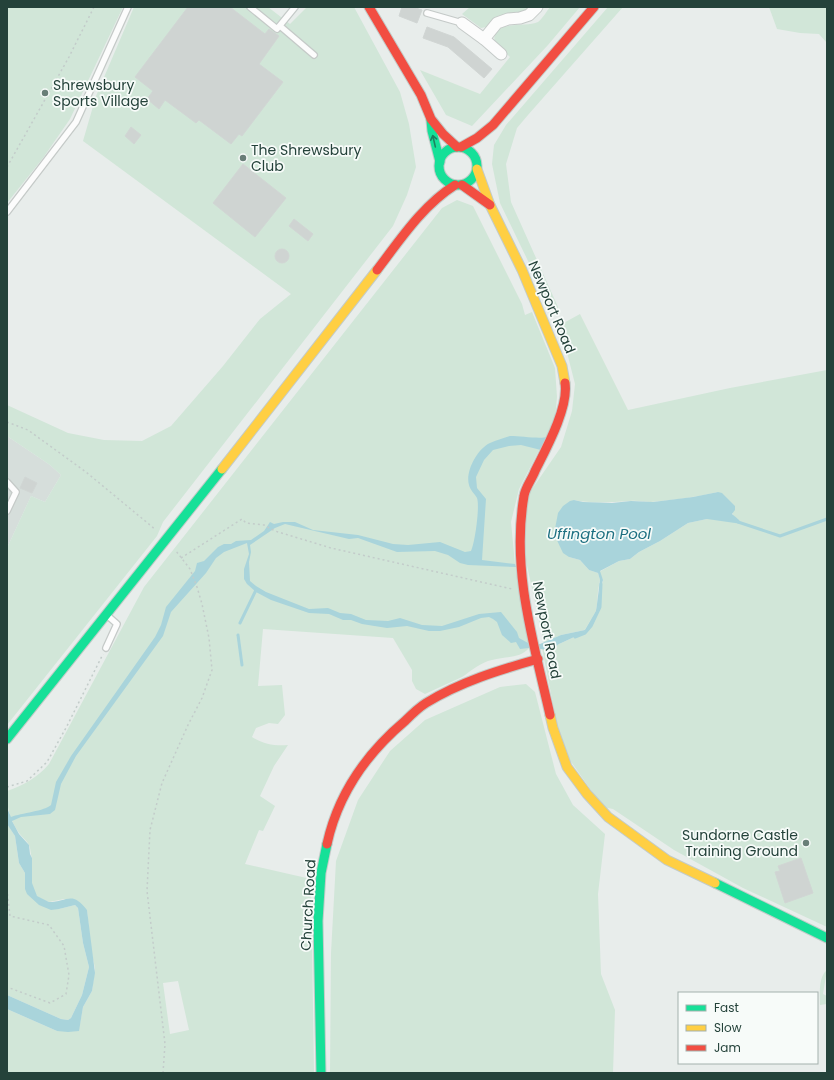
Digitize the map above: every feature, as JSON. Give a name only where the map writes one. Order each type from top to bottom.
[{"type":"main road","points":[[369,7],[420,95],[431,119],[443,134],[459,147],[466,149],[474,155],[479,163],[474,178],[467,183],[447,190],[423,210]]},
{"type":"main road","points":[[440,162],[444,153],[452,148],[459,147],[477,138],[493,125],[594,7]]},
{"type":"main road","points":[[431,119],[441,173],[446,181],[459,185]]},
{"type":"main road","points":[[487,142],[493,125]]},
{"type":"main road","name":"Newport Road","points":[[479,163],[490,205],[522,270],[562,366],[566,388],[562,412],[545,452],[524,494],[520,529],[520,566],[533,639],[553,728],[567,767],[586,794],[608,817],[668,860],[827,938]]},
{"type":"main road","points":[[9,737],[170,536],[423,210],[441,173]]},
{"type":"main road","name":"Newport Road","points":[[459,185],[479,196],[490,205]]},
{"type":"main road","name":"Church Road","points":[[321,1073],[318,921],[321,872],[330,832],[341,803],[355,776],[373,751],[394,730],[424,704],[455,687],[537,657]]},
{"type":"street","points":[[484,39],[497,23],[508,19],[520,18],[529,15],[537,7]]},
{"type":"street","points":[[462,23],[501,54]]},
{"type":"lane","points":[[7,212],[76,122],[128,7]]},
{"type":"lane","points":[[250,7],[277,29],[295,7]]},
{"type":"lane","points":[[427,13],[462,23]]},
{"type":"lane","points":[[280,26],[314,54]]},
{"type":"lane","points":[[7,482],[16,492],[7,511]]},
{"type":"lane","points":[[106,615],[117,624],[106,648]]},
{"type":"path","points":[[7,167],[69,57],[94,7]]},
{"type":"path","points":[[7,422],[28,430],[86,472],[156,530]]},
{"type":"path","points":[[181,558],[242,519],[246,523],[264,525],[275,531],[331,548],[510,589],[523,587]]},
{"type":"path","points":[[163,1073],[165,1044],[147,891],[150,830],[162,783],[188,724],[202,698],[212,670],[209,638],[202,604],[192,572],[174,548]]},
{"type":"path","points":[[8,787],[28,781],[47,762],[67,726],[106,648]]},
{"type":"path","points":[[7,890],[10,916],[49,925],[64,946],[69,975],[66,994],[50,1003],[7,987]]},
{"type":"shaded area","points":[[7,436],[50,465],[61,475],[45,502],[31,496],[7,548]]},
{"type":"green space","name":"Shrewsbury Sports Village","points":[[7,7],[123,7],[70,119],[43,158],[7,203]]},
{"type":"green space","points":[[134,7],[268,7],[290,24],[307,7],[354,7],[400,92],[409,124],[416,167],[407,195],[393,226],[163,522],[157,536],[7,725],[7,548],[31,496],[45,502],[61,475],[50,465],[7,436],[7,405],[68,433],[104,440],[142,441],[171,426],[223,366],[260,319],[291,294],[83,141],[96,96]]},
{"type":"green space","points":[[470,7],[531,7],[524,13],[498,16],[486,27],[481,28],[462,14]]},
{"type":"green space","points":[[550,7],[580,7],[548,45],[472,126],[446,115],[420,70],[480,94],[510,57],[495,43],[495,35],[497,30],[503,27],[538,22]]},
{"type":"green space","points":[[608,7],[623,7],[517,128],[506,164],[511,202],[558,307],[557,317],[543,292],[500,203],[492,164],[494,145],[506,125]]},
{"type":"green space","points":[[769,7],[827,7],[827,43],[819,34],[800,33],[777,29]]},
{"type":"green space","points":[[457,200],[473,206],[522,304],[525,315],[532,312],[555,368],[557,397],[555,419],[519,489],[511,522],[515,564],[529,648],[517,656],[488,661],[462,677],[425,694],[416,689],[412,681],[412,670],[393,638],[263,629],[258,686],[282,685],[285,715],[278,724],[269,723],[256,728],[252,737],[269,744],[288,745],[274,766],[260,796],[275,806],[263,831],[259,830],[245,864],[311,879],[314,1073],[7,1073],[7,1009],[57,1031],[80,1024],[83,1007],[92,991],[95,968],[91,950],[87,910],[64,899],[49,902],[40,898],[34,893],[30,848],[19,833],[11,818],[7,803],[7,791],[30,780],[49,764],[144,587],[442,208]],"holes":[[[178,981],[189,1030],[170,1034],[163,983]]]},
{"type":"green space","points":[[580,314],[628,410],[730,388],[827,370],[827,927],[743,888],[674,850],[613,809],[603,807],[562,749],[542,648],[551,649],[583,633],[585,630],[561,635],[544,643],[526,561],[523,527],[530,492],[561,447],[572,411],[575,384],[560,325]],"holes":[[[718,492],[734,517],[738,519],[707,519],[688,523],[660,541],[639,552],[630,559],[619,561],[599,572],[603,580],[599,593],[600,604],[596,611],[600,580],[598,573],[589,570],[580,560],[569,557],[574,500],[595,502],[651,502]]]},
{"type":"green space","points":[[526,684],[535,692],[556,774],[573,805],[605,834],[598,894],[601,974],[615,1010],[613,1073],[330,1073],[331,953],[336,861],[358,800],[390,751],[425,720],[500,687]]},
{"type":"green space","points":[[7,824],[15,836],[19,863],[25,873],[25,889],[59,909],[75,905],[78,908],[83,943],[89,967],[82,995],[71,1018],[68,1020],[61,1019],[7,995]]},
{"type":"green space","points":[[827,970],[823,994],[827,996],[827,1004],[820,1005],[822,977]]},
{"type":"water","name":"Uffington Pool","points":[[510,436],[534,438],[548,437],[541,450],[521,445],[493,450],[484,460],[476,477],[477,488],[486,499],[482,560],[515,564],[516,567],[468,565],[460,563],[448,555],[435,551],[397,552],[358,538],[349,539],[285,524],[275,528],[250,545],[250,581],[266,592],[309,609],[328,608],[340,613],[351,614],[366,620],[388,621],[400,618],[422,625],[442,626],[479,614],[501,612],[517,632],[519,638],[528,643],[540,644],[561,635],[585,630],[596,611],[600,580],[598,573],[589,570],[580,560],[569,557],[563,553],[554,534],[558,513],[563,506],[570,501],[612,503],[631,501],[653,502],[718,492],[722,493],[735,506],[735,510],[732,514],[742,524],[707,519],[688,523],[660,541],[639,552],[630,559],[619,561],[600,571],[603,580],[599,593],[600,604],[590,627],[583,633],[559,644],[551,650],[529,648],[520,649],[516,642],[511,643],[502,635],[497,622],[489,617],[481,618],[459,627],[440,631],[429,631],[407,626],[387,628],[362,624],[351,620],[343,620],[329,614],[309,613],[271,600],[256,592],[247,584],[244,579],[244,569],[249,554],[247,543],[224,552],[216,558],[206,573],[171,612],[163,636],[76,756],[61,784],[55,810],[50,814],[21,817],[12,821],[19,834],[29,845],[32,858],[32,883],[37,896],[49,902],[69,898],[77,900],[87,910],[95,973],[92,991],[83,1007],[79,1031],[57,1031],[7,1009],[7,995],[61,1019],[68,1020],[71,1018],[82,995],[89,967],[83,943],[78,908],[75,905],[51,910],[39,905],[27,894],[25,889],[25,873],[19,863],[15,836],[7,824],[7,808],[11,817],[44,809],[51,805],[56,782],[71,756],[155,637],[161,625],[166,607],[195,571],[197,563],[204,561],[218,547],[224,544],[231,544],[236,541],[251,540],[264,531],[270,522],[274,524],[295,522],[313,530],[358,535],[393,544],[408,545],[440,542],[465,552],[471,551],[475,533],[478,502],[469,485],[468,480],[470,468],[477,455],[485,446]]},
{"type":"building","points":[[188,7],[230,7],[265,34],[269,29],[279,36],[259,64],[283,82],[242,136],[239,134],[231,144],[199,120],[196,123],[165,100],[159,109],[147,99],[153,91],[135,77]]},
{"type":"building","points":[[402,7],[413,7],[422,10],[417,23],[399,16]]},
{"type":"building","points":[[427,27],[454,37],[492,69],[484,78],[448,47],[423,38]]},
{"type":"building","points":[[131,127],[141,135],[134,144],[125,136]]},
{"type":"building","points":[[243,164],[286,198],[255,237],[213,203]]},
{"type":"building","points":[[294,219],[313,234],[308,241],[289,226]]},
{"type":"building","points":[[282,249],[287,251],[289,256],[287,261],[282,263],[277,261],[275,256],[277,251]]},
{"type":"building","points":[[25,477],[37,483],[32,493],[20,488]]},
{"type":"building","points":[[801,858],[813,893],[785,903],[775,872],[780,871],[778,866]]},
{"type":"waterway","points":[[738,522],[780,536],[827,519]]},
{"type":"waterway","points":[[575,637],[585,633],[591,626],[600,607],[601,584]]},
{"type":"waterway","points":[[240,623],[256,590]]},
{"type":"waterway","points":[[238,635],[242,665]]},
{"type":"traffic: fast","points":[[431,120],[432,131],[440,162]]},
{"type":"traffic: fast","points":[[454,147],[462,147],[469,150],[474,155],[477,166],[474,177],[469,182],[462,185],[454,185],[447,182],[442,177],[439,170],[439,162],[442,155],[447,150],[454,147]]},
{"type":"traffic: fast","points":[[7,739],[222,469]]},
{"type":"traffic: fast","points":[[321,1073],[318,921],[321,873],[327,844]]},
{"type":"traffic: fast","points":[[715,883],[827,938]]},
{"type":"traffic: slow","points":[[477,169],[490,205],[522,270],[562,366],[565,383]]},
{"type":"traffic: slow","points":[[222,469],[377,270]]},
{"type":"traffic: slow","points":[[550,715],[567,767],[587,794],[608,817],[667,860],[715,883]]},
{"type":"traffic: jam","points":[[369,7],[421,95],[431,119],[443,134],[457,147]]},
{"type":"traffic: jam","points":[[461,147],[477,138],[493,125],[594,7]]},
{"type":"traffic: jam","points":[[377,270],[403,235],[422,213],[443,193],[455,185]]},
{"type":"traffic: jam","points":[[462,185],[490,205]]},
{"type":"traffic: jam","points":[[550,715],[526,607],[520,551],[521,524],[525,493],[556,428],[564,404],[565,383]]},
{"type":"traffic: jam","points":[[327,844],[338,808],[346,792],[366,761],[378,747],[420,707],[466,683],[494,672],[538,659]]},
{"type":"place","name":"Shrewsbury Sports Village","points":[[45,93]]},
{"type":"place","name":"The Shrewsbury Club","points":[[243,158]]},
{"type":"place","name":"Sundorne Castle Training Ground","points":[[806,843]]}]
